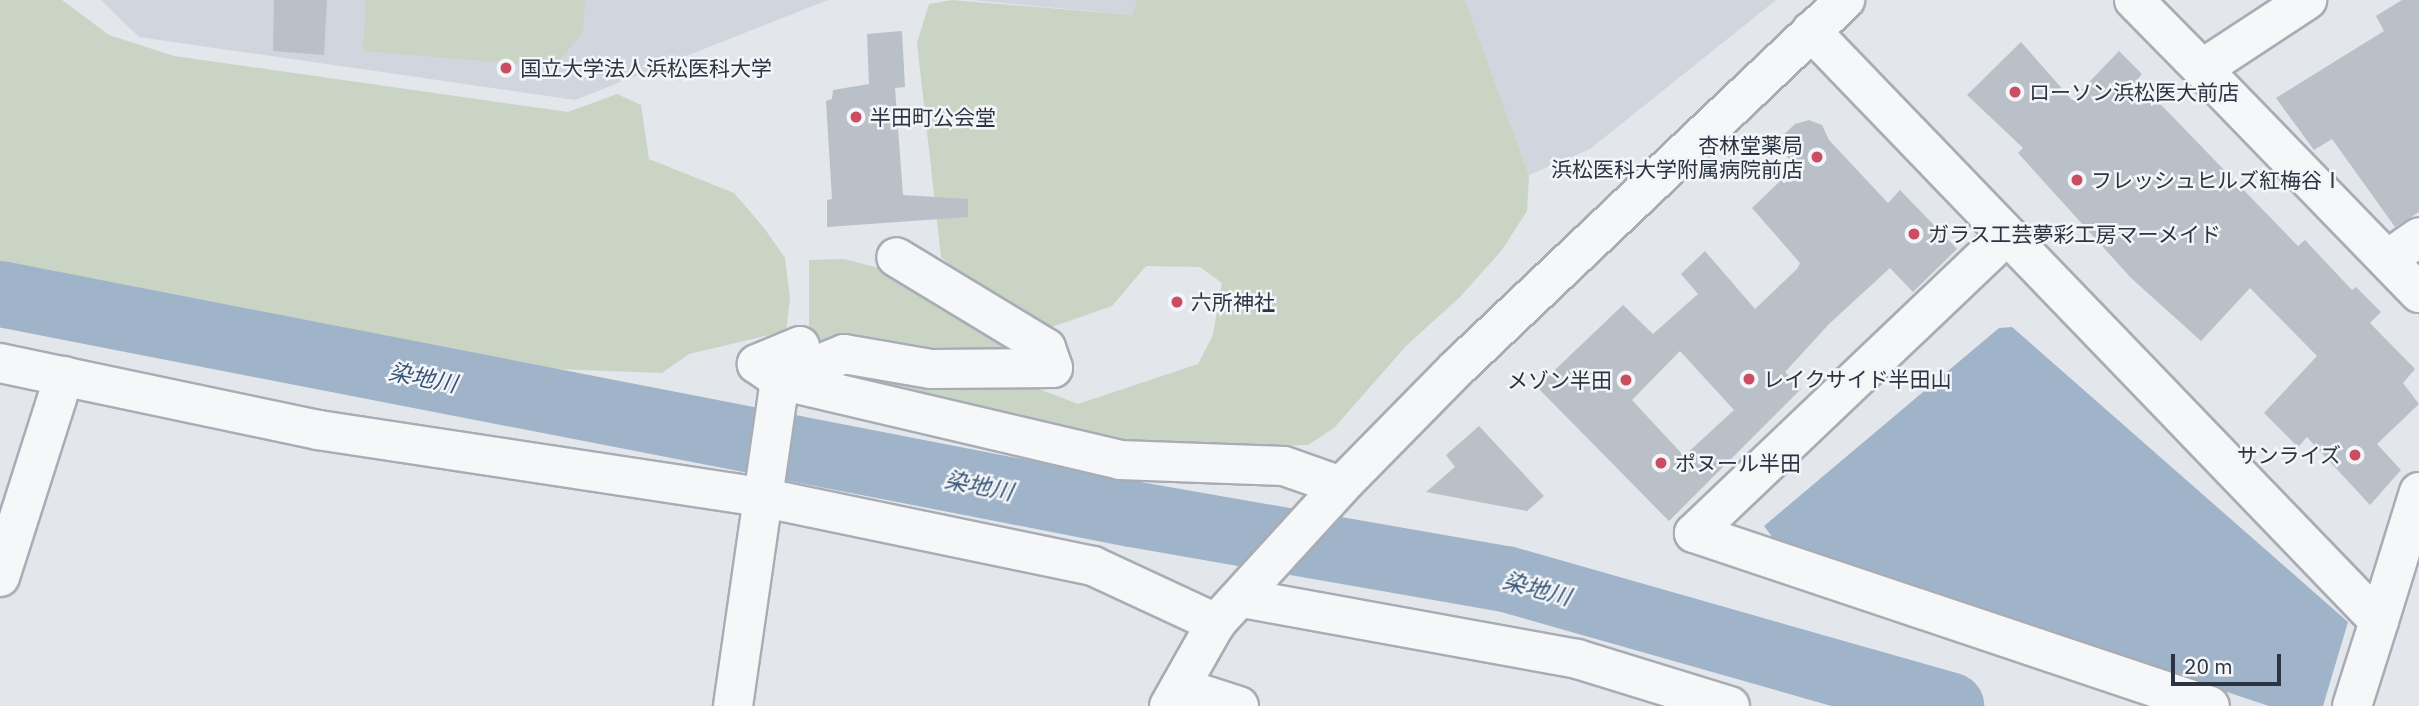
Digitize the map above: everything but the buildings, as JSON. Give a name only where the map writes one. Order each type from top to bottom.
[{"type":"street","points":[[1239,706],[1174,696],[1241,598],[1341,486],[1457,368],[1845,0]]},
{"type":"street","points":[[2134,0],[2419,293]]},
{"type":"street","points":[[2202,69],[2307,0]]},
{"type":"street","points":[[1811,31],[2379,621]]},
{"type":"street","points":[[2006,236],[1694,533],[2210,706]]},
{"type":"street","points":[[2388,259],[2419,237]]},
{"type":"street","points":[[779,388],[844,354],[931,369],[1053,368],[1046,348],[897,257]]},
{"type":"street","points":[[800,346],[757,364],[779,388],[1120,460],[1284,466],[1341,486]]},
{"type":"street","points":[[0,363],[318,430],[766,491],[1241,598],[1577,659],[1730,706]]},
{"type":"street","points":[[0,577],[64,376]]},
{"type":"street","points":[[733,706],[779,388]]},
{"type":"street","points":[[2352,706],[2419,492]]},
{"type":"shaded area","name":"国立大学法人浜松医科大学","points":[[101,0],[828,0],[575,100],[139,37]]},
{"type":"shaded area","points":[[971,0],[1137,0],[1132,15]]},
{"type":"shaded area","points":[[1465,0],[1776,0],[1590,149],[1529,175]]},
{"type":"green space","points":[[0,0],[62,0],[109,35],[174,56],[568,112],[617,94],[641,105],[649,159],[734,193],[764,228],[785,258],[790,299],[786,331],[689,354],[662,373],[472,366],[257,331],[0,279]]},
{"type":"green space","points":[[366,0],[585,0],[583,32],[554,67],[363,51]]},
{"type":"green space","points":[[952,0],[1132,15],[1137,0],[1465,0],[1529,175],[1527,211],[1502,250],[1460,297],[1406,346],[1334,428],[1308,445],[1125,450],[808,378],[850,364],[1039,389],[1078,404],[1198,364],[1213,335],[1222,283],[1200,267],[1146,266],[1112,306],[1052,327],[964,277],[941,257],[917,43],[929,4]]},
{"type":"green space","points":[[844,259],[879,268],[952,299],[1042,357],[809,343],[809,260]]},
{"type":"water","points":[[2012,327],[2348,622],[2323,706],[2269,706],[1776,542],[1764,526],[1999,328]]},
{"type":"waterway","name":"染地川","points":[[0,294],[1132,514],[1506,579],[1951,706]]},
{"type":"place","name":"国立大学法人浜松医科大学","points":[[506,68]]},
{"type":"place","name":"ローソン浜松医大前店","points":[[2015,92]]},
{"type":"place","name":"半田町公会堂","points":[[856,117]]},
{"type":"place","name":"杏林堂薬局 浜松医科大学附属病院前店","points":[[1817,157]]},
{"type":"place","name":"フレッシュヒルズ紅梅谷Ⅰ","points":[[2077,180]]},
{"type":"place","name":"ガラス工芸夢彩工房マーメイド","points":[[1914,234]]},
{"type":"place","name":"六所神社","points":[[1177,302]]},
{"type":"place","name":"レイクサイド半田山","points":[[1749,379]]},
{"type":"place","name":"メゾン半田","points":[[1626,380]]},
{"type":"place","name":"サンライズ","points":[[2355,455]]},
{"type":"place","name":"ポヌール半田","points":[[1661,463]]}]
